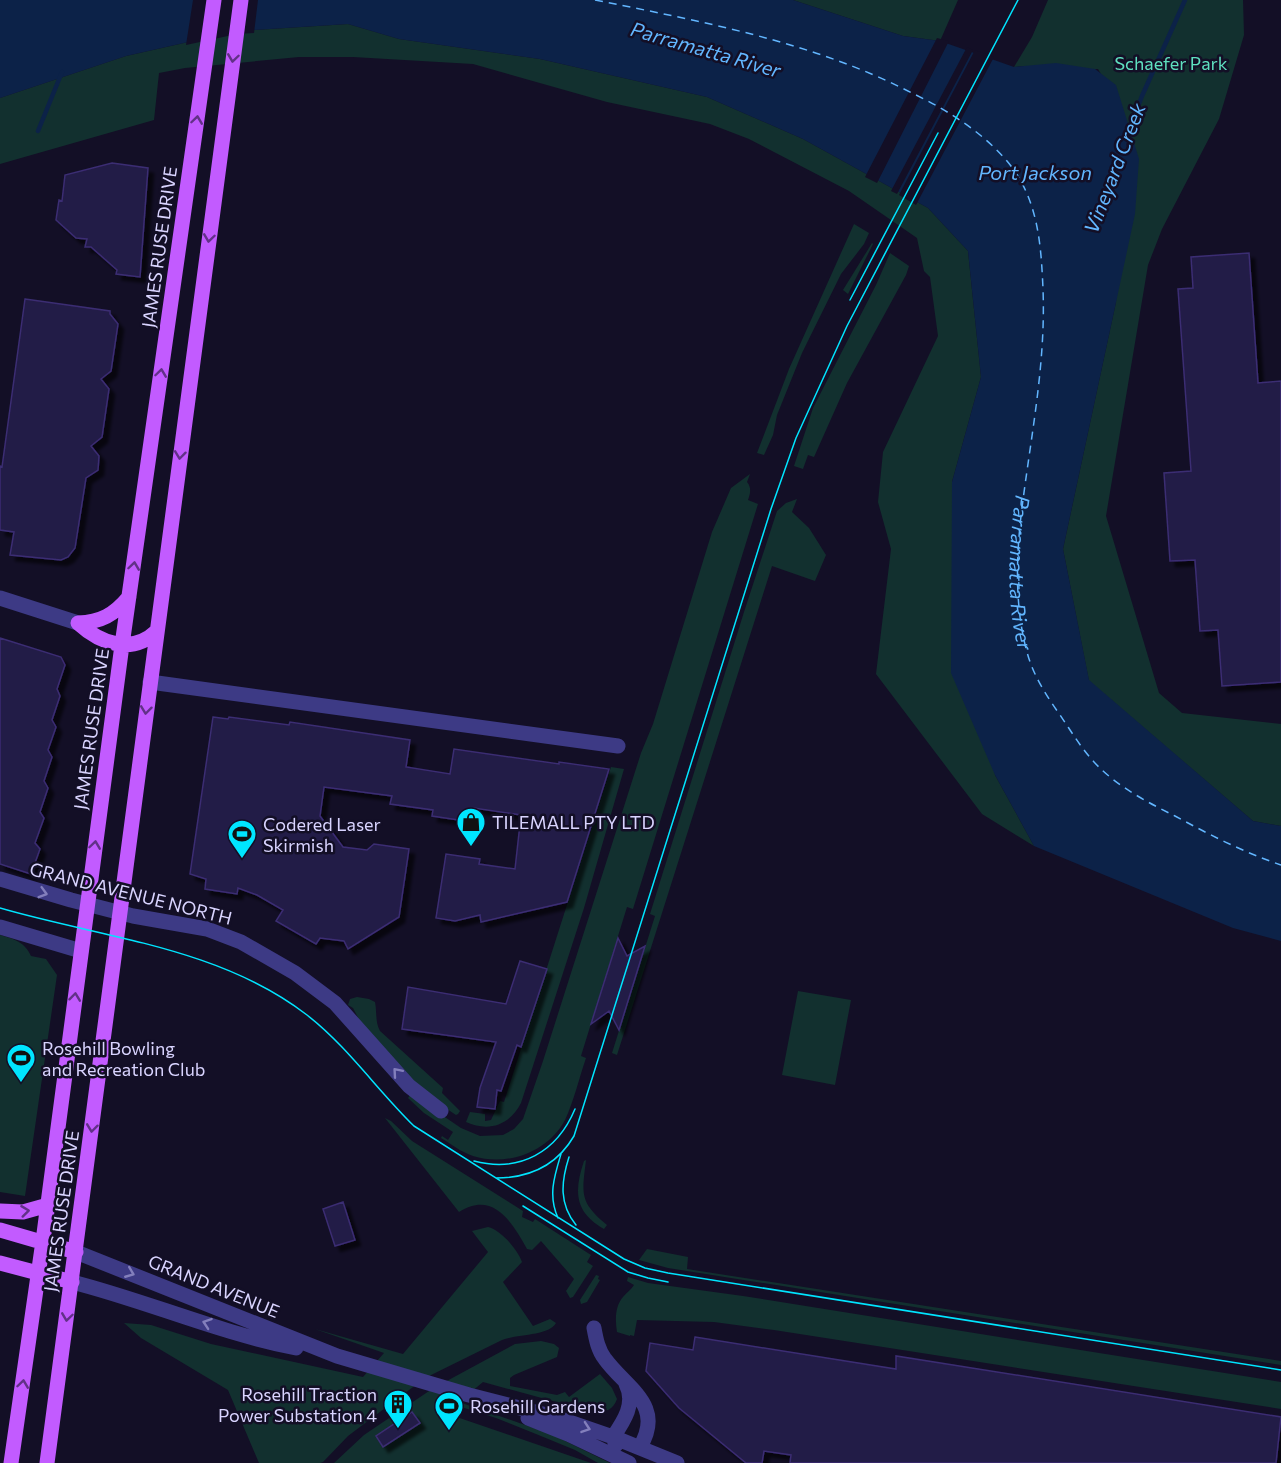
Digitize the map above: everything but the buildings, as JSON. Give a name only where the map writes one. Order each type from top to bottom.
[{"type":"main road","name":"JAMES RUSE DRIVE","points":[[11,1463],[39,1274],[122,645],[214,0]]},
{"type":"main road","name":"JAMES RUSE DRIVE","points":[[47,1463],[241,0]]},
{"type":"main road","points":[[78,623],[96,622],[114,614],[130,596]]},
{"type":"main road","points":[[78,623],[92,635],[122,645],[135,645],[148,639],[157,631]]},
{"type":"main road","points":[[0,1211],[23,1212],[48,1204]]},
{"type":"main road","points":[[0,1230],[76,1252]]},
{"type":"main road","points":[[0,1263],[72,1282]]},
{"type":"street","points":[[0,598],[78,623]]},
{"type":"street","points":[[150,682],[618,746]]},
{"type":"street","name":"GRAND AVENUE NORTH","points":[[0,879],[120,913],[189,925],[224,934],[295,973],[335,1003],[409,1086],[441,1111]]},
{"type":"street","points":[[0,927],[81,951]]},
{"type":"street","name":"GRAND AVENUE","points":[[76,1252],[337,1356]]},
{"type":"street","name":"GRAND AVENUE","points":[[72,1282],[107,1290],[262,1340],[337,1356],[469,1395],[534,1411],[614,1437],[677,1463]]},
{"type":"street","points":[[594,1328],[604,1359],[641,1399],[647,1411],[648,1427],[640,1447],[624,1460],[614,1437],[629,1407],[630,1393],[625,1382]]},
{"type":"street","name":"GRAND AVENUE","points":[[469,1395],[568,1434],[624,1460]]},
{"type":"green space","points":[[793,0],[958,0],[940,41],[903,36]]},
{"type":"green space","name":"Schaefer Park","points":[[1048,0],[1243,0],[1244,35],[1219,119],[1162,229],[1148,265],[1106,516],[1159,693],[1182,713],[1281,724],[1281,826],[1253,821],[1089,681],[1063,549],[1116,302],[1124,113],[1098,69],[1024,72],[1025,66],[1014,67],[1032,37]]},
{"type":"green space","points":[[348,24],[399,39],[540,59],[707,97],[803,139],[928,208],[968,251],[981,377],[952,482],[995,775],[1034,846],[982,814],[876,674],[891,549],[878,502],[883,452],[938,336],[930,277],[924,271],[917,238],[849,191],[749,139],[710,124],[607,102],[473,64],[353,57],[299,57],[185,68],[159,73],[154,120],[0,164],[0,98],[126,56],[237,31]]},
{"type":"green space","points":[[854,224],[869,233],[864,244],[841,274],[802,353],[764,455],[757,453],[789,369]]},
{"type":"green space","points":[[873,244],[848,294],[843,290]]},
{"type":"green space","points":[[890,253],[909,266],[906,275],[847,383],[814,457],[808,455],[803,469],[794,466],[813,408]]},
{"type":"green space","points":[[750,474],[747,482],[750,489],[748,500],[758,504],[633,909],[627,907],[581,1056],[586,1058],[568,1113],[558,1131],[548,1141],[525,1154],[499,1160],[473,1156],[441,1138],[442,1136],[448,1140],[453,1132],[424,1113],[408,1098],[411,1094],[461,1128],[480,1136],[503,1135],[514,1129],[523,1119],[641,753],[653,724],[712,532],[731,488]]},
{"type":"green space","points":[[797,499],[792,512],[809,528],[826,555],[815,581],[772,566],[617,1055],[612,1053],[655,916],[650,914],[744,612],[777,511],[786,503]]},
{"type":"green space","points":[[611,767],[624,769],[584,908],[521,1103],[510,1117],[497,1125],[482,1126],[466,1122],[470,1112],[485,1114],[485,1121],[491,1120],[500,1101],[504,1102]]},
{"type":"green space","name":"Rosehill Bowling and Recreation Club","points":[[0,935],[22,944],[31,956],[46,959],[57,975],[25,1196],[0,1192]]},
{"type":"green space","points":[[798,991],[851,1000],[835,1085],[782,1075]]},
{"type":"green space","points":[[357,997],[375,1002],[380,1031],[443,1088],[442,1093],[460,1111],[458,1114],[456,1115],[423,1093],[364,1029],[353,1008],[348,1005],[350,999]]},
{"type":"green space","points":[[385,1118],[412,1141],[523,1211],[522,1217],[533,1222],[535,1219],[591,1255],[587,1262],[593,1266],[573,1297],[570,1298],[566,1291],[574,1279],[541,1241],[532,1250],[527,1249],[508,1220],[492,1207],[471,1206],[459,1212]]},
{"type":"green space","points":[[586,1160],[584,1197],[591,1210],[607,1225],[604,1229],[587,1215],[579,1200],[579,1182]]},
{"type":"green space","points":[[488,1227],[503,1236],[520,1257],[522,1262],[503,1282],[533,1326],[550,1319],[556,1323],[540,1333],[502,1340],[425,1378],[348,1436],[320,1463],[259,1463],[228,1390],[141,1338],[124,1323],[151,1325],[211,1344],[363,1377],[384,1353],[315,1329],[403,1354],[488,1252],[472,1231]]},
{"type":"green space","points":[[647,1249],[688,1257],[687,1269],[1281,1361],[1281,1365],[668,1268],[639,1260]]},
{"type":"green space","points":[[596,1275],[600,1280],[587,1302],[581,1304],[580,1300]]},
{"type":"green space","points":[[628,1277],[648,1283],[743,1296],[1281,1382],[1281,1409],[714,1322],[637,1320],[634,1336],[630,1336],[617,1332],[616,1323],[618,1305],[634,1285],[627,1281]]},
{"type":"green space","points":[[541,1341],[554,1344],[559,1348],[557,1357],[514,1375],[510,1378],[510,1386],[557,1395],[565,1392],[569,1397],[600,1374],[612,1388],[617,1399],[615,1404],[602,1412],[589,1411],[483,1382],[459,1402],[551,1434],[610,1463],[598,1463],[575,1450],[536,1434],[455,1405],[445,1413],[591,1463],[334,1463],[364,1435],[432,1389],[515,1344]]},
{"type":"water","name":"Port Jackson","points":[[0,0],[793,0],[903,36],[940,41],[1014,67],[1056,63],[1095,69],[1116,85],[1139,159],[1135,214],[1063,549],[1089,680],[1253,821],[1281,826],[1281,941],[1233,928],[1034,846],[995,775],[951,673],[952,482],[981,377],[968,251],[928,208],[803,139],[707,97],[540,59],[399,39],[348,24],[237,31],[126,56],[0,98]]},
{"type":"pier","points":[[193,0],[258,0],[254,33],[237,34],[186,45]]},
{"type":"pier","points":[[937,38],[949,41],[877,183],[865,177]]},
{"type":"pier","points":[[967,47],[973,50],[897,194],[891,191]]},
{"type":"pier","points":[[975,50],[994,57],[916,205],[899,195]]},
{"type":"waterway","name":"Vineyard Creek","points":[[1127,135],[1185,0]]},
{"type":"waterway","points":[[38,131],[62,72]]},
{"type":"ferry route","points":[[595,0],[717,26],[836,60],[874,75],[938,107],[975,131],[1007,161],[1017,175],[1031,206],[1039,238],[1042,272],[1043,318],[1040,375],[1018,550],[1020,619],[1033,669],[1045,692],[1080,745],[1112,779],[1143,799],[1201,830],[1281,865]]},
{"type":"tram line","points":[[496,1178],[520,1176],[541,1168],[559,1155],[574,1136],[771,509],[796,438],[847,326],[1018,0]]},
{"type":"tram line","points":[[850,300],[938,133]]},
{"type":"tram line","points":[[0,908],[159,947],[198,959],[273,992],[322,1027],[414,1126],[624,1259],[645,1268],[1281,1370]]},
{"type":"tram line","points":[[474,1161],[507,1164],[535,1156],[558,1137],[575,1109]]},
{"type":"tram line","points":[[558,1218],[553,1194],[554,1179],[561,1154]]},
{"type":"tram line","points":[[569,1157],[564,1175],[563,1193],[570,1217],[576,1225]]},
{"type":"tram line","points":[[523,1206],[628,1272],[668,1282]]},
{"type":"place","name":"TILEMALL PTY LTD","points":[[471,848]]},
{"type":"place","name":"Codered Laser Skirmish","points":[[242,860]]},
{"type":"place","name":"Rosehill Bowling and Recreation Club","points":[[21,1084]]},
{"type":"place","name":"Rosehill Traction Power Substation 4","points":[[398,1430]]},
{"type":"place","name":"Rosehill Gardens","points":[[449,1432]]},
{"type":"water label","name":"Parramatta River","points":[[706,49]]},
{"type":"water label","name":"Parramatta River","points":[[1022,574]]}]
